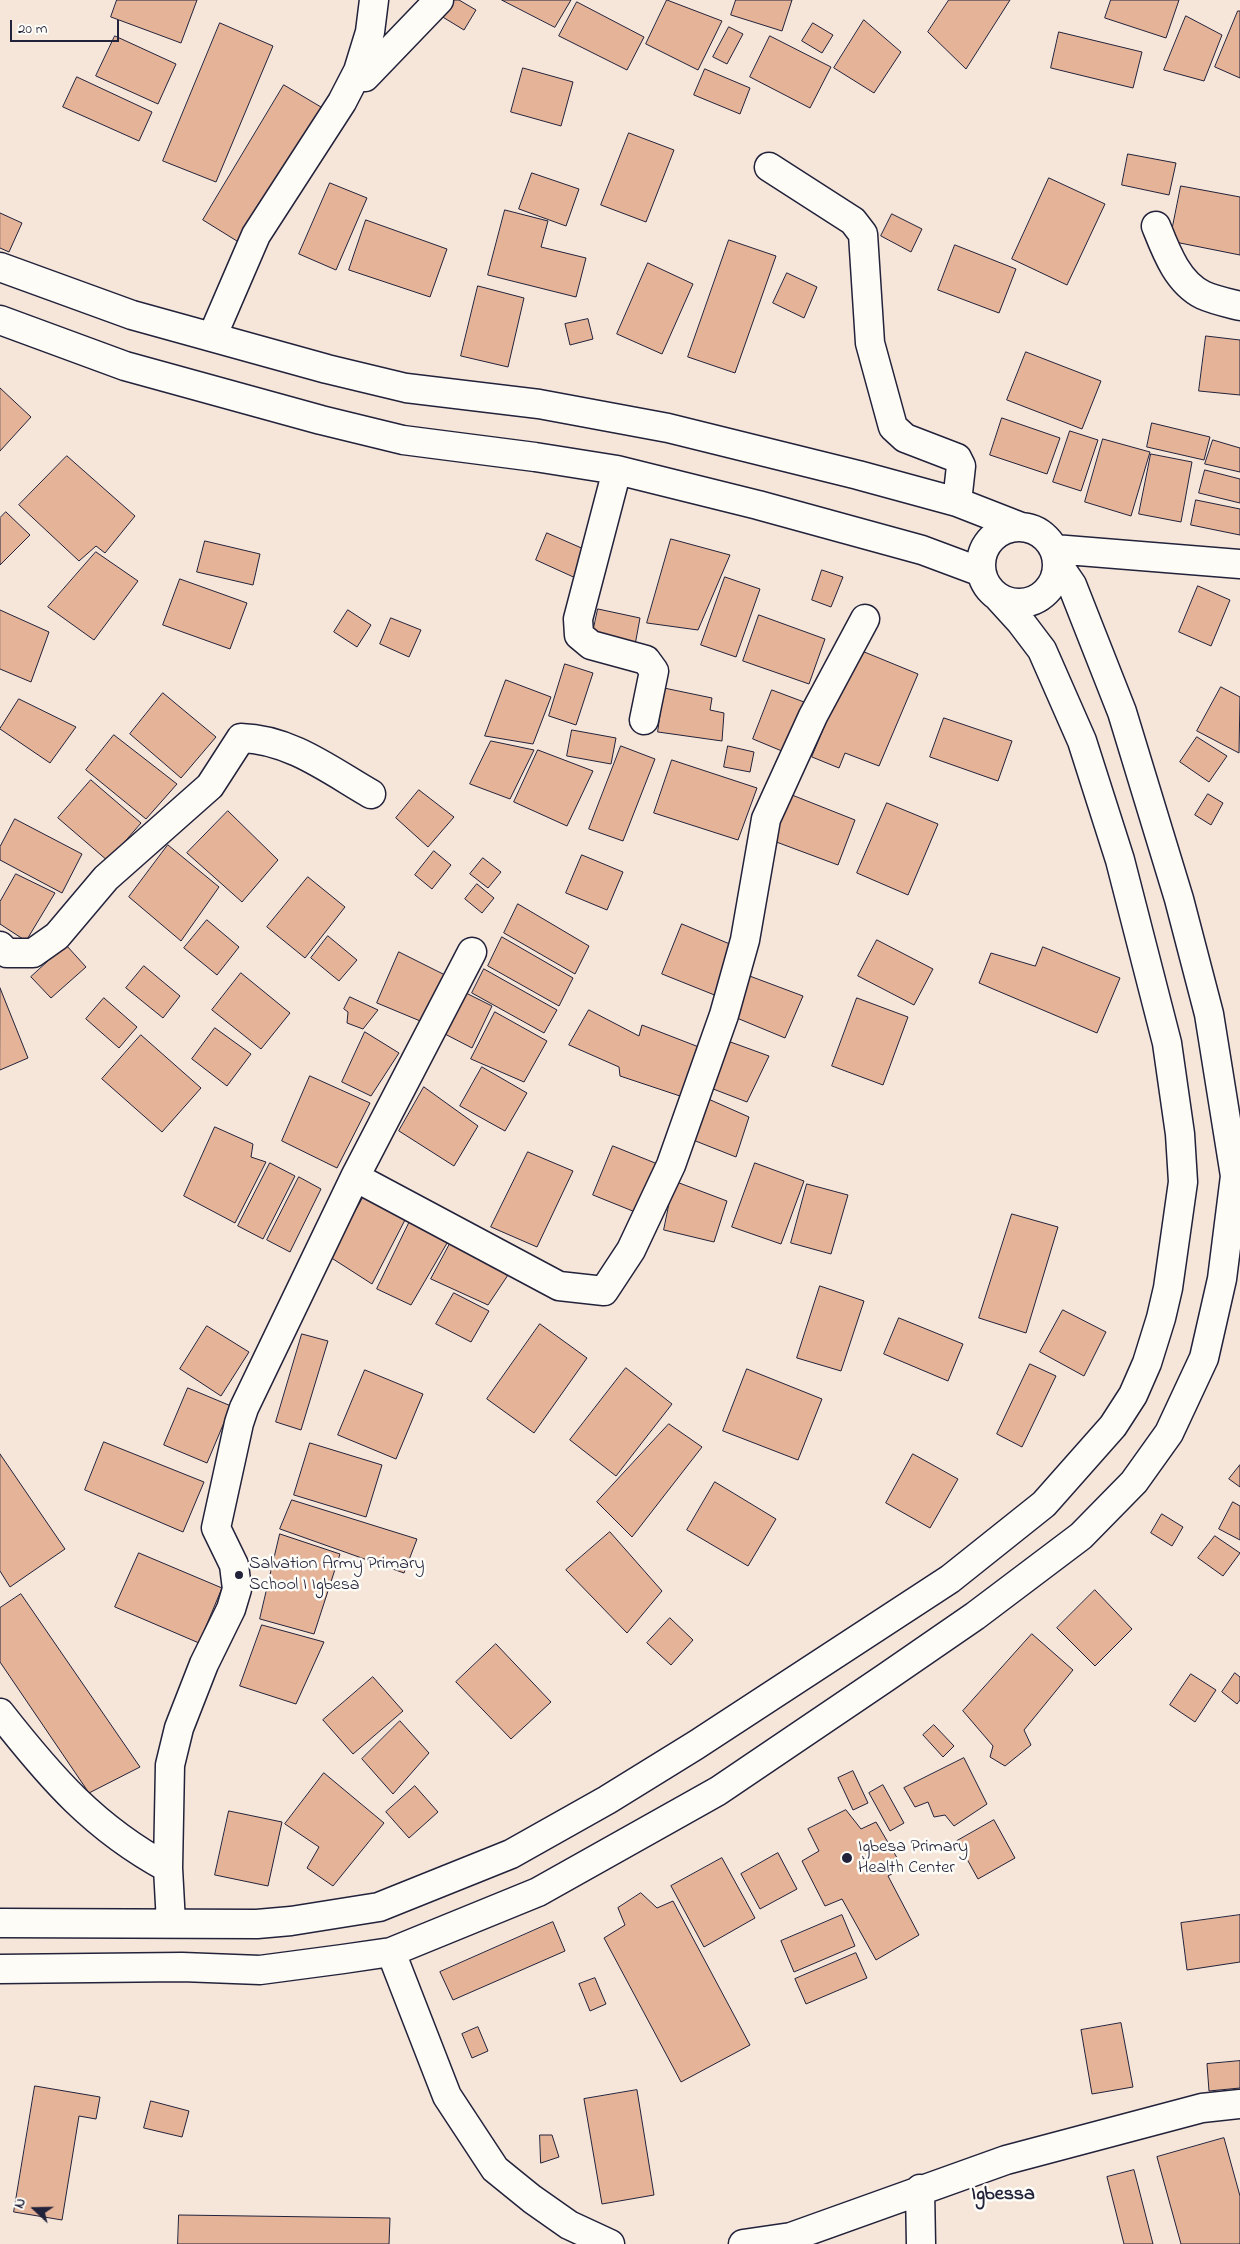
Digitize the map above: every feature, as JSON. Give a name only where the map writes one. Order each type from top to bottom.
[{"type":"street","points":[[212,337],[256,235],[342,102],[358,71],[370,32],[374,0]]},
{"type":"street","points":[[358,71],[365,77],[438,0]]},
{"type":"street","points":[[769,167],[853,222],[863,234],[870,343],[892,427],[905,438],[957,458],[961,466],[957,502]]},
{"type":"street","points":[[1156,226],[1172,264],[1187,283],[1202,294],[1240,306]]},
{"type":"street","points":[[0,267],[132,315],[406,388],[538,404],[668,428],[764,453],[858,474],[957,502],[1040,534],[1056,556],[1072,585],[1122,712],[1179,899],[1210,1014],[1238,1176],[1222,1279],[1204,1358],[1169,1433],[1134,1482],[1081,1536],[967,1622],[718,1791],[538,1892],[391,1952],[260,1970],[0,1968]]},
{"type":"street","points":[[0,320],[124,366],[394,438],[617,470],[758,505],[922,550],[981,572]]},
{"type":"street","points":[[617,470],[578,619],[579,635],[591,645],[646,660],[654,672],[644,720]]},
{"type":"street","points":[[0,1923],[171,1922],[257,1924],[291,1921],[379,1907],[511,1854],[607,1800],[696,1745],[950,1579],[1044,1504],[1113,1426],[1128,1402],[1147,1363],[1168,1288],[1183,1182],[1180,1134],[1167,1043],[1120,860],[1082,741],[1042,650],[1020,621],[987,587],[981,572],[982,555],[990,540],[1004,530],[1021,527]]},
{"type":"street","points":[[999,598],[1012,603],[1025,603],[1038,599],[1049,589],[1055,577],[1056,556]]},
{"type":"street","points":[[1056,556],[1240,564]]},
{"type":"street","points":[[355,1177],[559,1286],[604,1291],[631,1250],[671,1165],[724,1015],[745,940],[766,819],[813,716],[865,620]]},
{"type":"street","points":[[0,946],[7,953],[33,953],[57,936],[106,878],[210,786],[241,738],[270,742],[301,753],[371,794]]},
{"type":"street","points":[[171,1922],[168,1868],[168,1803],[173,1746],[204,1664],[231,1609],[237,1589],[234,1565],[216,1528],[234,1439],[244,1408],[355,1177],[472,952]]},
{"type":"street","points":[[0,1713],[46,1770],[79,1806],[132,1848],[168,1868]]},
{"type":"street","points":[[391,1952],[447,2096],[494,2169],[569,2225],[610,2244]]},
{"type":"street","points":[[743,2244],[791,2240],[920,2189],[1006,2160],[1202,2108],[1240,2104]]},
{"type":"street","points":[[920,2189],[921,2244]]},
{"type":"building","points":[[117,0],[197,0],[181,43],[111,17]]},
{"type":"building","points":[[450,0],[459,0],[476,10],[464,30],[441,16]]},
{"type":"building","points":[[502,0],[571,0],[555,27]]},
{"type":"building","points":[[667,0],[722,21],[698,70],[646,44]]},
{"type":"building","points":[[736,0],[792,0],[782,31],[731,15]]},
{"type":"building","points":[[949,0],[1010,0],[966,69],[928,32]]},
{"type":"building","points":[[1111,0],[1179,0],[1166,38],[1105,18]]},
{"type":"building","points":[[577,2],[644,37],[627,70],[559,36]]},
{"type":"building","points":[[1238,11],[1240,11],[1240,78],[1215,67]]},
{"type":"building","points":[[1186,16],[1222,35],[1204,81],[1164,70]]},
{"type":"building","points":[[864,20],[901,52],[874,93],[834,68]]},
{"type":"building","points":[[220,23],[273,46],[216,182],[163,161]]},
{"type":"building","points":[[813,23],[833,35],[822,53],[802,41]]},
{"type":"building","points":[[729,27],[743,34],[727,64],[713,57]]},
{"type":"building","points":[[1059,32],[1142,52],[1133,88],[1051,68]]},
{"type":"building","points":[[115,36],[176,64],[158,104],[96,76]]},
{"type":"building","points":[[770,36],[831,67],[810,108],[750,77]]},
{"type":"building","points":[[523,68],[573,82],[561,126],[511,112]]},
{"type":"building","points":[[705,69],[750,88],[740,114],[694,95]]},
{"type":"building","points":[[77,77],[152,112],[139,141],[63,107]]},
{"type":"building","points":[[284,85],[326,110],[245,246],[203,220]]},
{"type":"building","points":[[629,133],[674,150],[646,222],[601,205]]},
{"type":"building","points":[[1128,154],[1176,163],[1169,195],[1122,185]]},
{"type":"building","points":[[532,173],[579,189],[566,226],[519,209]]},
{"type":"building","points":[[1049,178],[1105,204],[1067,285],[1012,259]]},
{"type":"building","points":[[330,183],[367,198],[336,270],[299,254]]},
{"type":"building","points":[[1181,186],[1240,197],[1240,255],[1170,241]]},
{"type":"building","points":[[505,210],[548,221],[541,247],[586,258],[576,297],[488,275]]},
{"type":"building","points":[[0,213],[22,223],[9,252],[0,248]]},
{"type":"building","points":[[892,214],[922,229],[911,252],[881,236]]},
{"type":"building","points":[[366,220],[447,249],[430,297],[349,270]]},
{"type":"building","points":[[729,240],[776,256],[735,373],[688,357]]},
{"type":"building","points":[[955,245],[1016,269],[999,313],[938,290]]},
{"type":"building","points":[[648,263],[693,284],[662,354],[617,334]]},
{"type":"building","points":[[787,273],[817,287],[804,318],[773,303]]},
{"type":"building","points":[[478,286],[524,298],[508,367],[461,356]]},
{"type":"building","points":[[588,319],[593,339],[570,345],[565,324]]},
{"type":"building","points":[[1206,336],[1240,340],[1240,395],[1199,391]]},
{"type":"building","points":[[1026,352],[1101,381],[1082,429],[1007,400]]},
{"type":"building","points":[[0,388],[31,417],[0,451]]},
{"type":"building","points":[[1002,418],[1060,438],[1047,474],[990,455]]},
{"type":"building","points":[[1152,423],[1210,437],[1204,460],[1147,447]]},
{"type":"building","points":[[1070,431],[1098,440],[1081,491],[1053,482]]},
{"type":"building","points":[[1103,439],[1150,452],[1131,516],[1085,502]]},
{"type":"building","points":[[1213,440],[1240,448],[1240,472],[1205,464]]},
{"type":"building","points":[[1151,454],[1192,462],[1181,522],[1139,514]]},
{"type":"building","points":[[67,456],[135,516],[105,553],[96,546],[79,561],[19,505]]},
{"type":"building","points":[[1205,470],[1240,479],[1240,503],[1199,493]]},
{"type":"building","points":[[1196,500],[1240,509],[1240,535],[1191,525]]},
{"type":"building","points":[[6,512],[30,535],[0,565],[0,518]]},
{"type":"building","points":[[547,533],[593,553],[580,580],[536,560]]},
{"type":"building","points":[[671,539],[730,555],[698,630],[647,623]]},
{"type":"building","points":[[205,541],[260,554],[253,585],[197,572]]},
{"type":"building","points":[[96,552],[138,581],[94,640],[48,607]]},
{"type":"building","points":[[822,570],[843,577],[831,607],[812,600]]},
{"type":"building","points":[[725,577],[760,589],[736,657],[701,645]]},
{"type":"building","points":[[180,579],[247,603],[230,649],[163,625]]},
{"type":"building","points":[[1198,586],[1230,600],[1211,646],[1179,632]]},
{"type":"building","points":[[598,609],[640,618],[635,645],[592,637]]},
{"type":"building","points":[[0,610],[49,632],[31,682],[0,669]]},
{"type":"building","points":[[348,610],[371,625],[357,647],[334,632]]},
{"type":"building","points":[[759,615],[825,639],[809,684],[743,661]]},
{"type":"building","points":[[391,618],[421,630],[409,657],[380,644]]},
{"type":"building","points":[[857,649],[918,674],[879,766],[845,753],[839,768],[812,757]]},
{"type":"building","points":[[565,664],[593,673],[576,725],[549,716]]},
{"type":"building","points":[[506,680],[551,697],[533,744],[485,736]]},
{"type":"building","points":[[1221,687],[1240,697],[1239,753],[1197,731]]},
{"type":"building","points":[[664,688],[712,698],[710,710],[724,713],[722,741],[658,732]]},
{"type":"building","points":[[772,690],[812,705],[789,754],[753,739]]},
{"type":"building","points":[[163,693],[216,737],[181,778],[130,734]]},
{"type":"building","points":[[19,699],[76,727],[50,763],[0,729]]},
{"type":"building","points":[[944,718],[1012,741],[998,781],[930,757]]},
{"type":"building","points":[[572,730],[616,738],[611,764],[567,756]]},
{"type":"building","points":[[114,735],[177,784],[146,819],[86,770]]},
{"type":"building","points":[[1197,737],[1227,756],[1209,782],[1180,762]]},
{"type":"building","points":[[491,741],[534,750],[510,799],[470,784]]},
{"type":"building","points":[[621,746],[655,759],[623,841],[589,829]]},
{"type":"building","points":[[728,746],[754,752],[750,772],[724,767]]},
{"type":"building","points":[[538,750],[593,771],[567,826],[514,802]]},
{"type":"building","points":[[672,760],[757,788],[738,840],[654,813]]},
{"type":"building","points":[[91,780],[141,823],[108,861],[58,818]]},
{"type":"building","points":[[419,790],[454,817],[428,847],[396,818]]},
{"type":"building","points":[[1208,794],[1223,803],[1211,825],[1195,815]]},
{"type":"building","points":[[792,795],[855,820],[838,865],[771,840]]},
{"type":"building","points":[[887,803],[938,824],[908,895],[857,873]]},
{"type":"building","points":[[228,811],[278,860],[242,902],[187,853]]},
{"type":"building","points":[[15,819],[82,854],[62,893],[0,860],[0,847]]},
{"type":"building","points":[[168,845],[219,887],[181,941],[129,897]]},
{"type":"building","points":[[434,851],[451,865],[432,889],[415,875]]},
{"type":"building","points":[[582,855],[623,872],[607,910],[566,893]]},
{"type":"building","points":[[483,858],[501,872],[488,888],[470,874]]},
{"type":"building","points":[[16,874],[55,893],[26,941],[0,924],[0,902]]},
{"type":"building","points":[[308,877],[345,907],[305,958],[267,927]]},
{"type":"building","points":[[477,884],[494,898],[482,913],[465,899]]},
{"type":"building","points":[[518,904],[589,946],[575,974],[504,933]]},
{"type":"building","points":[[207,920],[239,947],[217,975],[184,948]]},
{"type":"building","points":[[682,924],[737,947],[717,996],[662,974]]},
{"type":"building","points":[[328,936],[357,960],[339,981],[311,958]]},
{"type":"building","points":[[502,937],[573,978],[559,1006],[488,966]]},
{"type":"building","points":[[877,940],[933,969],[914,1005],[858,976]]},
{"type":"building","points":[[66,945],[86,967],[51,998],[31,977]]},
{"type":"building","points":[[1043,947],[1120,978],[1097,1033],[979,983],[991,953],[1035,966]]},
{"type":"building","points":[[399,952],[445,975],[425,1023],[377,1003]]},
{"type":"building","points":[[144,966],[180,996],[163,1018],[126,988]]},
{"type":"building","points":[[484,969],[557,1010],[544,1033],[472,993]]},
{"type":"building","points":[[241,973],[290,1013],[261,1049],[212,1010]]},
{"type":"building","points":[[747,975],[803,996],[785,1038],[732,1016]]},
{"type":"building","points":[[0,988],[28,1058],[0,1070]]},
{"type":"building","points":[[464,992],[492,1006],[472,1048],[443,1033]]},
{"type":"building","points":[[350,997],[378,1010],[363,1029],[347,1023],[348,1012],[344,1009]]},
{"type":"building","points":[[104,998],[137,1027],[119,1048],[86,1019]]},
{"type":"building","points":[[857,998],[908,1017],[883,1085],[832,1066]]},
{"type":"building","points":[[589,1010],[639,1036],[642,1025],[704,1049],[683,1097],[620,1076],[619,1067],[569,1045]]},
{"type":"building","points":[[495,1012],[547,1041],[524,1082],[471,1059]]},
{"type":"building","points":[[215,1028],[251,1054],[227,1086],[192,1059]]},
{"type":"building","points":[[365,1032],[399,1053],[371,1096],[342,1082]]},
{"type":"building","points":[[141,1035],[201,1088],[162,1132],[102,1079]]},
{"type":"building","points":[[725,1040],[769,1056],[747,1102],[708,1087]]},
{"type":"building","points":[[482,1067],[527,1093],[505,1131],[460,1106]]},
{"type":"building","points":[[310,1076],[370,1103],[337,1168],[282,1141]]},
{"type":"building","points":[[424,1087],[478,1126],[454,1166],[399,1131]]},
{"type":"building","points":[[706,1098],[749,1117],[736,1157],[688,1138]]},
{"type":"building","points":[[215,1127],[253,1144],[251,1157],[266,1162],[235,1223],[184,1196]]},
{"type":"building","points":[[613,1146],[660,1165],[640,1214],[593,1195]]},
{"type":"building","points":[[528,1152],[573,1171],[537,1247],[491,1227]]},
{"type":"building","points":[[270,1163],[295,1176],[263,1239],[238,1226]]},
{"type":"building","points":[[755,1163],[804,1181],[781,1244],[732,1227]]},
{"type":"building","points":[[299,1177],[321,1189],[290,1252],[267,1240]]},
{"type":"building","points":[[674,1181],[727,1201],[714,1242],[664,1230]]},
{"type":"building","points":[[807,1184],[848,1195],[831,1254],[791,1243]]},
{"type":"building","points":[[364,1196],[406,1218],[372,1284],[330,1257]]},
{"type":"building","points":[[1012,1214],[1058,1227],[1026,1333],[979,1318]]},
{"type":"building","points":[[411,1219],[450,1238],[411,1305],[377,1289]]},
{"type":"building","points":[[452,1240],[508,1275],[488,1305],[431,1279]]},
{"type":"building","points":[[820,1286],[864,1301],[841,1371],[797,1358]]},
{"type":"building","points":[[454,1293],[489,1311],[471,1342],[436,1324]]},
{"type":"building","points":[[1063,1310],[1106,1332],[1084,1376],[1040,1352]]},
{"type":"building","points":[[899,1318],[963,1344],[948,1381],[884,1354]]},
{"type":"building","points":[[540,1324],[587,1358],[534,1433],[487,1399]]},
{"type":"building","points":[[207,1326],[249,1352],[221,1396],[180,1369]]},
{"type":"building","points":[[302,1334],[328,1341],[301,1430],[276,1422]]},
{"type":"building","points":[[1030,1364],[1056,1376],[1022,1447],[997,1434]]},
{"type":"building","points":[[626,1368],[672,1404],[616,1476],[570,1440]]},
{"type":"building","points":[[747,1369],[822,1399],[798,1460],[723,1431]]},
{"type":"building","points":[[365,1370],[423,1394],[396,1459],[338,1435]]},
{"type":"building","points":[[188,1388],[231,1406],[207,1463],[164,1445]]},
{"type":"building","points":[[669,1424],[702,1447],[632,1537],[597,1502]]},
{"type":"building","points":[[104,1442],[204,1482],[183,1532],[85,1490]]},
{"type":"building","points":[[310,1443],[382,1465],[366,1517],[294,1495]]},
{"type":"building","points":[[0,1454],[65,1549],[10,1587],[0,1571]]},
{"type":"building","points":[[913,1454],[958,1479],[930,1528],[886,1503]]},
{"type":"building","points":[[1240,1465],[1240,1487],[1229,1479]]},
{"type":"building","points":[[715,1482],[776,1519],[748,1566],[687,1530]]},
{"type":"building","points":[[292,1500],[417,1539],[404,1573],[280,1529]]},
{"type":"building","points":[[1233,1502],[1240,1506],[1240,1540],[1219,1529]]},
{"type":"building","points":[[1162,1514],[1183,1527],[1172,1546],[1151,1533]]},
{"type":"building","points":[[610,1532],[662,1591],[627,1633],[566,1570]]},
{"type":"building","points":[[280,1534],[340,1554],[314,1634],[260,1619]]},
{"type":"building","points":[[1215,1536],[1240,1553],[1223,1576],[1198,1558]]},
{"type":"building","points":[[139,1553],[222,1588],[199,1643],[115,1607]]},
{"type":"building","points":[[1095,1590],[1132,1629],[1095,1666],[1057,1628]]},
{"type":"building","points":[[21,1594],[140,1767],[89,1793],[0,1662],[0,1608]]},
{"type":"building","points":[[670,1618],[693,1640],[671,1665],[647,1643]]},
{"type":"building","points":[[262,1625],[324,1642],[296,1704],[240,1686]]},
{"type":"building","points":[[1032,1634],[1073,1670],[1024,1730],[1031,1745],[1005,1766],[990,1757],[993,1746],[963,1711]]},
{"type":"building","points":[[496,1644],[551,1702],[511,1739],[456,1682]]},
{"type":"building","points":[[1235,1673],[1240,1677],[1240,1700],[1237,1704],[1222,1692]]},
{"type":"building","points":[[1191,1674],[1216,1690],[1195,1722],[1170,1705]]},
{"type":"building","points":[[373,1677],[403,1711],[353,1754],[323,1720]]},
{"type":"building","points":[[400,1721],[429,1753],[393,1794],[362,1759]]},
{"type":"building","points":[[934,1725],[954,1746],[943,1757],[923,1735]]},
{"type":"building","points":[[964,1758],[987,1804],[954,1826],[945,1815],[934,1817],[928,1802],[915,1807],[904,1788]]},
{"type":"building","points":[[853,1771],[868,1803],[853,1810],[838,1778]]},
{"type":"building","points":[[324,1773],[384,1823],[333,1886],[307,1868],[319,1847],[285,1824]]},
{"type":"building","points":[[883,1785],[904,1823],[890,1831],[869,1793]]},
{"type":"building","points":[[415,1786],[438,1812],[409,1838],[386,1812]]},
{"type":"building","points":[[846,1810],[861,1829],[876,1822],[903,1868],[888,1876],[919,1935],[876,1960],[842,1899],[825,1906],[802,1861],[819,1851],[808,1829]]},
{"type":"building","points":[[229,1811],[282,1822],[268,1886],[215,1875]]},
{"type":"building","points":[[994,1820],[1015,1858],[978,1879],[957,1841]]},
{"type":"building","points":[[778,1853],[797,1889],[760,1909],[741,1874]]},
{"type":"building","points":[[722,1858],[755,1918],[704,1947],[671,1886]]},
{"type":"building","points":[[641,1893],[657,1908],[673,1901],[750,2045],[681,2082],[604,1938],[625,1925],[618,1908]]},
{"type":"building","points":[[842,1915],[855,1946],[794,1972],[781,1941]]},
{"type":"building","points":[[1240,1915],[1240,1962],[1187,1970],[1181,1923]]},
{"type":"building","points":[[553,1922],[565,1951],[453,2000],[440,1972]]},
{"type":"building","points":[[856,1953],[867,1978],[806,2004],[795,1979]]},
{"type":"building","points":[[595,1978],[606,2004],[590,2011],[579,1984]]},
{"type":"building","points":[[1121,2023],[1133,2087],[1092,2094],[1081,2030]]},
{"type":"building","points":[[478,2027],[488,2051],[472,2058],[462,2034]]},
{"type":"building","points":[[1240,2061],[1240,2088],[1209,2091],[1207,2064]]},
{"type":"building","points":[[35,2086],[100,2097],[96,2119],[79,2116],[62,2220],[14,2212]]},
{"type":"building","points":[[637,2090],[654,2195],[602,2204],[584,2099]]},
{"type":"building","points":[[151,2101],[189,2111],[182,2137],[144,2128]]},
{"type":"building","points":[[540,2135],[552,2135],[559,2157],[541,2163]]},
{"type":"building","points":[[1224,2138],[1240,2196],[1240,2244],[1181,2244],[1157,2157]]},
{"type":"building","points":[[1134,2170],[1153,2244],[1124,2244],[1107,2177]]},
{"type":"building","points":[[179,2215],[390,2218],[389,2244],[178,2244]]},
{"type":"place","name":"Salvation Army Primary School I Igbesa","points":[[239,1575]]},
{"type":"place","name":"Igbesa Primary Health Center","points":[[847,1858]]},
{"type":"district","name":"Igbessa","points":[[1003,2196]]}]
